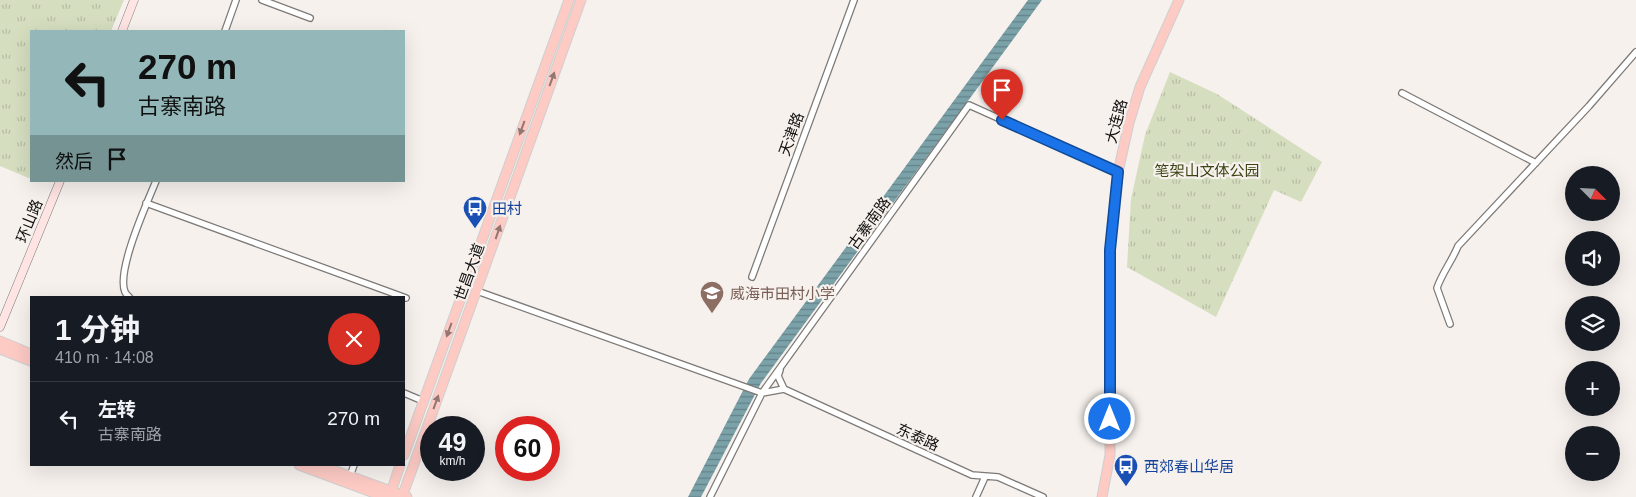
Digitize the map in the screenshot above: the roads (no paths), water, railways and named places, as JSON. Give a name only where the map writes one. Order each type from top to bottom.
[{"type":"main road","points":[[122,30],[134,0]]},
{"type":"main road","name":"世昌大道","points":[[405,452],[568,0]]},
{"type":"main road","name":"世昌大道","points":[[404,496],[581,0]]},
{"type":"main road","name":"大连路","points":[[1102,497],[1110,455],[1110,250],[1118,172],[1129,123],[1140,87],[1179,0]]},
{"type":"main road","name":"环山路","points":[[0,327],[60,182]]},
{"type":"main road","points":[[0,341],[30,354]]},
{"type":"main road","points":[[0,349],[30,361]]},
{"type":"main road","points":[[302,466],[388,495],[404,496]]},
{"type":"main road","points":[[321,466],[348,480]]},
{"type":"main road","points":[[388,495],[400,466]]},
{"type":"street","points":[[225,30],[236,0]]},
{"type":"street","points":[[262,0],[310,18]]},
{"type":"street","name":"天津路","points":[[752,277],[854,0]]},
{"type":"street","points":[[1450,324],[1436,288],[1458,246],[1589,106],[1636,52]]},
{"type":"street","points":[[1402,92],[1536,163]]},
{"type":"street","name":"古寨南路","points":[[710,497],[760,392],[969,106],[1118,172]]},
{"type":"street","points":[[129,296],[125,291],[124,274],[129,250],[156,182]]},
{"type":"street","points":[[146,203],[401,296]]},
{"type":"street","points":[[477,291],[760,392],[784,389],[778,376],[780,367]]},
{"type":"street","name":"东泰路","points":[[784,389],[972,475],[998,477],[1044,497]]},
{"type":"street","points":[[405,393],[423,401]]},
{"type":"street","points":[[348,480],[354,466]]},
{"type":"street","points":[[976,497],[985,477]]},
{"type":"water","points":[[1028,0],[1042,0],[761,383],[701,497],[688,497],[749,379]]},
{"type":"place","name":"田村","points":[[475,229]]},
{"type":"place","name":"威海市田村小学","points":[[712,314]]},
{"type":"place","name":"西郊春山华居","points":[[1126,487]]},
{"type":"park label","name":"笔架山文体公园","points":[[1207,170]]}]
